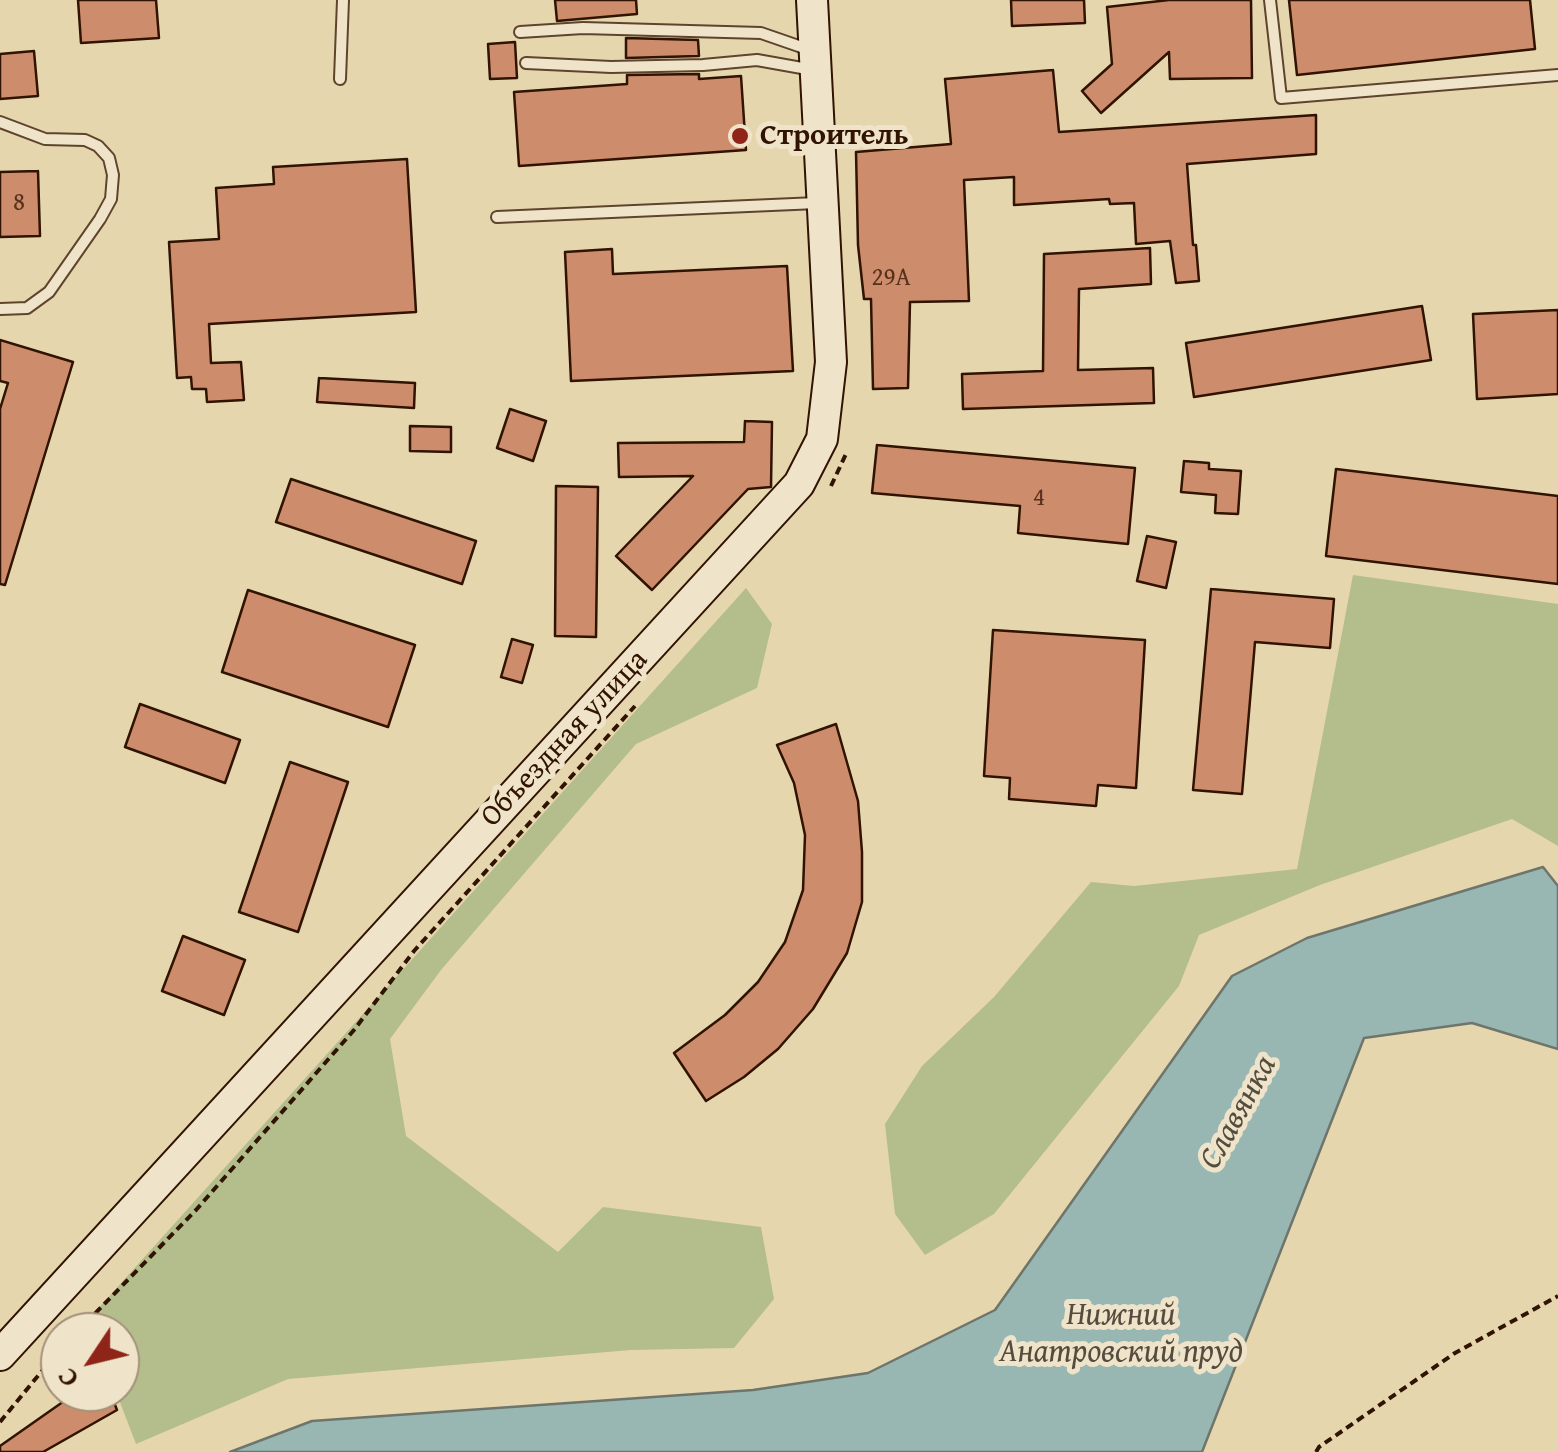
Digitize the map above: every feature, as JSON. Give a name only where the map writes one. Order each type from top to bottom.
[{"type":"main road","name":"Объездная улица","points":[[0,1354],[799,484],[822,439],[830,362],[812,0]]},
{"type":"lane","points":[[340,79],[342,0]]},
{"type":"lane","points":[[1270,0],[1281,98],[1558,75]]},
{"type":"lane","points":[[520,32],[600,28],[761,33],[814,61]]},
{"type":"lane","points":[[526,63],[648,66],[814,61]]},
{"type":"lane","points":[[0,122],[45,139],[85,140],[98,146],[109,158],[113,176],[110,198],[100,218],[49,292],[27,308],[0,309]]},
{"type":"lane","points":[[497,217],[823,203]]},
{"type":"path","points":[[827,492],[846,462],[848,446]]},
{"type":"path","points":[[97,1312],[196,1210],[354,1030],[414,951],[640,701]]},
{"type":"path","points":[[1316,1452],[1455,1353],[1558,1296]]},
{"type":"path","points":[[0,1422],[40,1374]]},
{"type":"green space","points":[[1353,575],[1558,604],[1558,846],[1512,819],[1320,885],[1199,935],[1179,986],[994,1214],[925,1255],[895,1214],[885,1124],[922,1066],[994,997],[1091,882],[1134,886],[1297,869]]},
{"type":"green space","points":[[746,588],[772,624],[757,688],[636,744],[441,970],[390,1039],[406,1136],[558,1252],[603,1207],[761,1227],[774,1299],[734,1348],[631,1350],[288,1379],[136,1444],[124,1412],[140,1412],[140,1312],[95,1312]]},
{"type":"water","name":"Нижний Анатровский пруд","points":[[1543,867],[1558,886],[1558,1049],[1472,1023],[1364,1038],[1202,1452],[230,1452],[312,1421],[753,1390],[868,1373],[995,1310],[1232,976],[1307,938]]},
{"type":"building","points":[[78,0],[156,0],[159,38],[81,43]]},
{"type":"building","points":[[555,0],[636,0],[637,14],[557,21]]},
{"type":"building","points":[[1011,0],[1084,0],[1085,23],[1012,26]]},
{"type":"building","points":[[1169,0],[1251,0],[1252,78],[1170,79],[1169,52],[1101,113],[1082,91],[1112,64],[1107,7]]},
{"type":"building","points":[[1289,0],[1530,0],[1535,49],[1297,75]]},
{"type":"building","points":[[626,38],[698,40],[699,56],[626,58]]},
{"type":"building","points":[[515,42],[517,78],[490,79],[488,44]]},
{"type":"building","points":[[34,51],[38,96],[0,99],[0,54]]},
{"type":"building","points":[[1053,70],[1059,132],[1316,115],[1316,154],[1187,164],[1199,281],[1176,283],[1170,241],[1136,244],[1134,203],[1110,204],[1109,199],[1014,205],[1014,177],[964,180],[969,301],[910,302],[908,388],[873,389],[871,299],[864,299],[858,245],[856,152],[951,144],[945,79]]},
{"type":"building","points":[[699,74],[699,79],[741,76],[746,150],[519,166],[514,92],[627,84],[627,75]]},
{"type":"building","points":[[407,159],[416,312],[209,324],[211,363],[241,362],[244,400],[207,402],[206,389],[192,389],[191,377],[177,378],[169,242],[219,239],[216,188],[274,184],[273,167]]},
{"type":"building","points":[[38,171],[40,236],[0,237],[0,172]]},
{"type":"building","points":[[1150,248],[1151,284],[1079,289],[1078,370],[1153,368],[1154,403],[963,409],[962,374],[1043,371],[1044,254]]},
{"type":"building","points":[[612,249],[613,274],[787,266],[793,371],[571,381],[565,252]]},
{"type":"building","points":[[1422,306],[1431,360],[1194,397],[1186,343]]},
{"type":"building","points":[[1558,310],[1558,394],[1477,399],[1473,314]]},
{"type":"building","points":[[0,340],[73,362],[5,585],[0,584],[0,409],[8,383],[0,381]]},
{"type":"building","points":[[319,378],[415,383],[414,408],[317,402]]},
{"type":"building","points":[[510,409],[546,421],[533,461],[497,448]]},
{"type":"building","points":[[745,421],[772,422],[771,487],[748,489],[652,590],[616,556],[693,476],[619,477],[618,443],[744,442]]},
{"type":"building","points":[[410,426],[451,427],[451,452],[410,451]]},
{"type":"building","points":[[877,445],[1135,468],[1128,544],[1018,533],[1020,506],[872,493]]},
{"type":"building","points":[[1184,461],[1209,463],[1209,469],[1241,471],[1238,514],[1215,513],[1216,495],[1181,492]]},
{"type":"building","points":[[1336,469],[1558,496],[1558,584],[1326,556]]},
{"type":"building","points":[[291,479],[476,541],[462,584],[276,522]]},
{"type":"building","points":[[556,486],[598,487],[596,637],[555,636]]},
{"type":"building","points":[[1147,536],[1176,542],[1166,588],[1137,581]]},
{"type":"building","points":[[1211,589],[1334,599],[1330,648],[1255,642],[1242,794],[1193,790]]},
{"type":"building","points":[[248,590],[415,645],[388,727],[222,672]]},
{"type":"building","points":[[993,630],[1145,640],[1136,788],[1098,785],[1096,806],[1009,799],[1010,778],[984,776]]},
{"type":"building","points":[[512,639],[533,645],[522,683],[501,677]]},
{"type":"building","points":[[140,704],[240,740],[225,783],[125,747]]},
{"type":"building","points":[[836,724],[858,801],[862,852],[862,902],[847,953],[813,1009],[778,1049],[706,1101],[674,1053],[725,1015],[758,982],[785,942],[803,890],[805,835],[794,783],[777,745]]},
{"type":"building","points":[[290,762],[348,782],[298,932],[239,912]]},
{"type":"building","points":[[183,936],[245,960],[224,1015],[162,991]]},
{"type":"building","points":[[48,1412],[113,1412],[43,1452],[0,1452],[0,1446]]},
{"type":"place","name":"Строитель","points":[[740,136]]},
{"type":"water label","name":"Славянка","points":[[1239,1113]]}]
